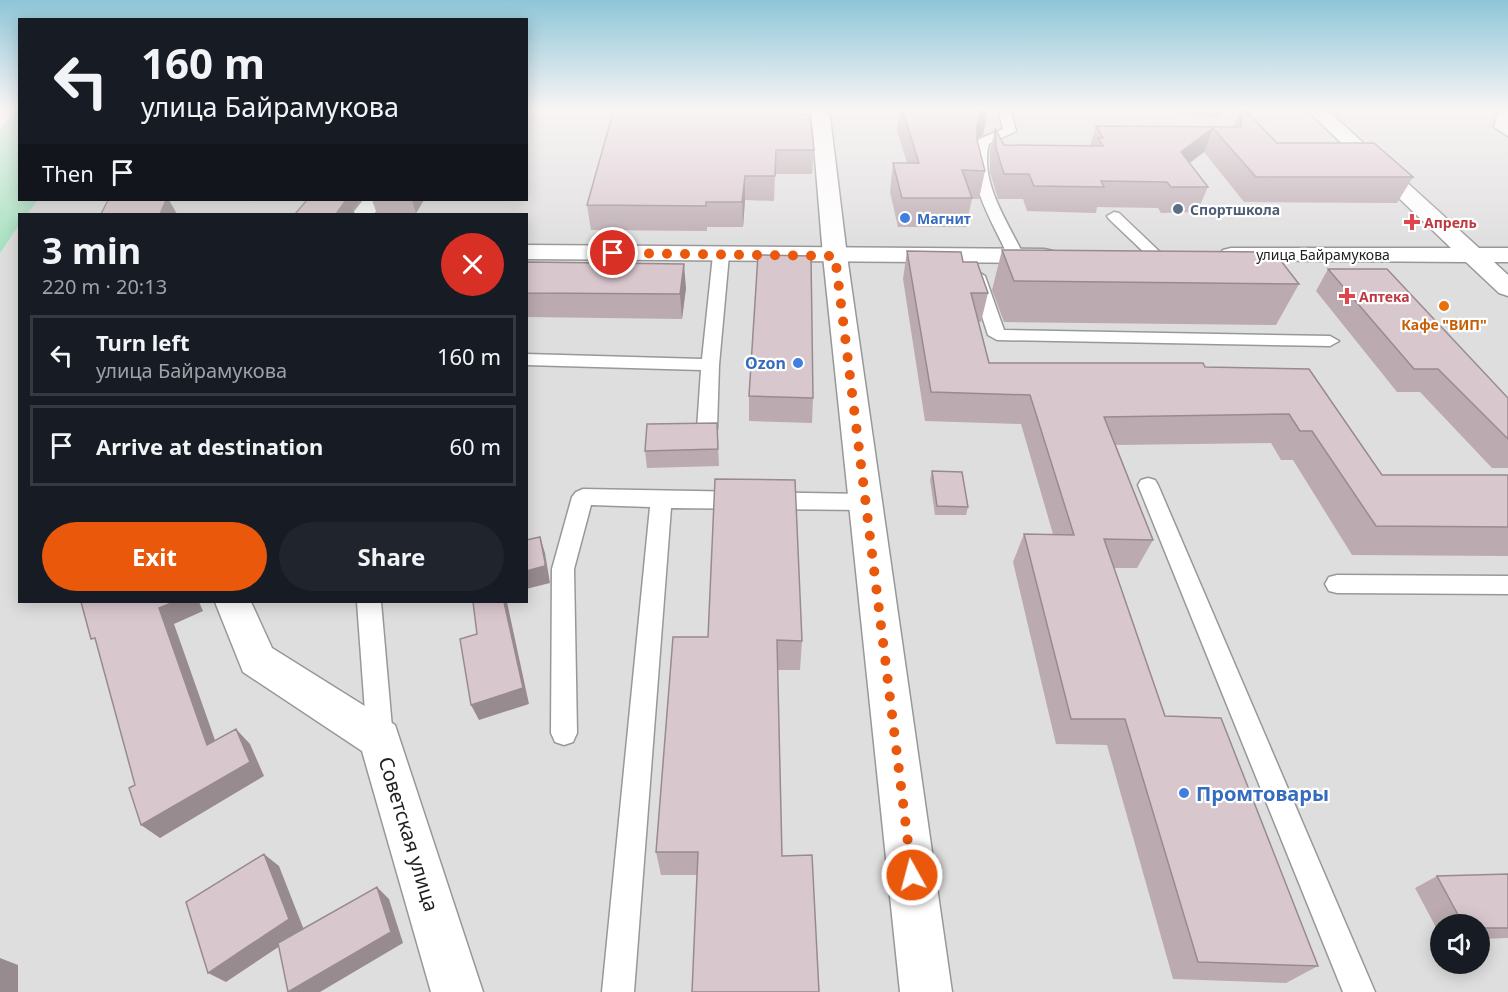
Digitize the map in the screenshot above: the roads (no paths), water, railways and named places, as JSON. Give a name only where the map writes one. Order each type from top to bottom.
[{"type":"street","points":[[825,155],[835,256],[926,992]]},
{"type":"street","points":[[1365,155],[1508,288]]},
{"type":"street","points":[[364,213],[373,201]]},
{"type":"street","points":[[528,252],[835,256],[1062,255]]},
{"type":"street","points":[[1120,255],[1166,255]]},
{"type":"street","name":"улица Байрамукова","points":[[1213,255],[1508,255]]},
{"type":"street","name":"Советская улица","points":[[233,603],[257,660],[380,739],[457,992]]},
{"type":"lane","points":[[979,155],[981,179],[1016,256]]},
{"type":"lane","points":[[1114,216],[1166,255]]},
{"type":"lane","points":[[707,429],[710,365],[721,255]]},
{"type":"lane","points":[[970,256],[997,335],[1330,340]]},
{"type":"lane","points":[[528,360],[710,365]]},
{"type":"lane","points":[[1148,485],[1359,992]]},
{"type":"lane","points":[[564,733],[563,569],[583,496],[661,500],[865,502]]},
{"type":"lane","points":[[618,992],[661,500]]},
{"type":"lane","points":[[1337,584],[1508,585]]},
{"type":"lane","points":[[369,603],[380,739]]},
{"type":"place","name":"Спортшкола","points":[[1178,209]]},
{"type":"place","name":"Магнит","points":[[905,218]]},
{"type":"place","name":"Апрель","points":[[1412,222]]},
{"type":"place","name":"Аптека","points":[[1347,296]]},
{"type":"place","name":"Кафе \"ВИП\"","points":[[1444,306]]},
{"type":"place","name":"Ozon","points":[[798,363]]},
{"type":"place","name":"Промтовары","points":[[1184,793]]}]
